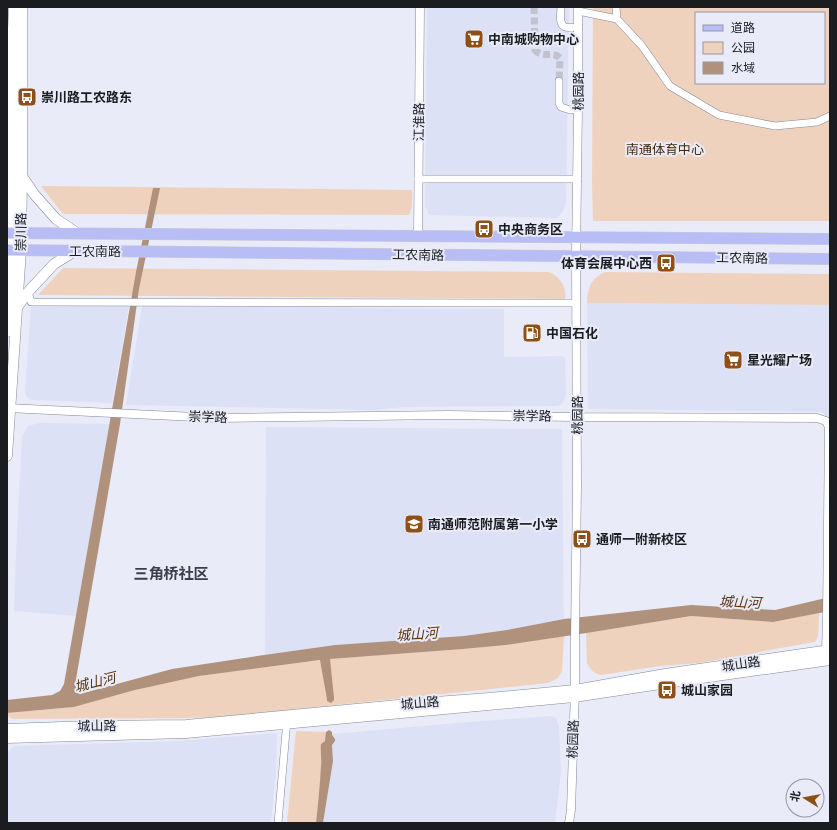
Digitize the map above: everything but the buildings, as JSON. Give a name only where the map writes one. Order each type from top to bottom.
[{"type":"main road","name":"崇川路","points":[[7,332],[13,250],[14,7]]},
{"type":"main road","name":"崇川路","points":[[14,29],[22,7]]},
{"type":"main road","points":[[7,185],[14,175],[34,194],[56,219],[77,233]]},
{"type":"main road","name":"工农南路","points":[[13,233],[830,239]]},
{"type":"main road","name":"工农南路","points":[[13,250],[830,259]]},
{"type":"main road","points":[[10,303],[28,292],[54,264],[75,251]]},
{"type":"main road","name":"崇川路","points":[[7,456],[10,303]]},
{"type":"main road","name":"城山路","points":[[7,738],[186,733],[287,720],[575,694],[674,682],[829,654]]},
{"type":"main road","name":"城山路","points":[[7,729],[186,725],[287,720]]},
{"type":"street","name":"江淮路","points":[[418,237],[420,7]]},
{"type":"street","points":[[561,7],[562,24],[565,27],[578,27]]},
{"type":"street","points":[[616,7],[616,19]]},
{"type":"street","points":[[578,9],[616,19],[642,46],[670,86],[719,115],[775,126],[817,122],[830,116]]},
{"type":"street","name":"桃园路","points":[[569,823],[575,694],[578,9]]},
{"type":"street","points":[[559,81],[559,103],[561,107],[570,110],[578,109]]},
{"type":"street","points":[[418,179],[578,179]]},
{"type":"street","points":[[28,292],[31,302],[576,303]]},
{"type":"street","name":"崇学路","points":[[9,408],[217,418],[448,415],[817,418],[826,421],[829,427],[827,589],[829,654]]},
{"type":"street","points":[[278,823],[287,720]]},
{"type":"shaded area","points":[[427,7],[569,7],[566,203],[563,211],[556,218],[429,215],[425,206]]},
{"type":"shaded area","name":"星光耀广场","points":[[587,303],[830,305],[830,421],[822,412],[588,409]]},
{"type":"shaded area","points":[[31,305],[129,306],[112,403],[31,400],[27,397],[25,393]]},
{"type":"shaded area","points":[[142,306],[504,309],[504,357],[562,356],[565,358],[566,395],[562,404],[557,406],[404,407],[375,410],[126,405]]},
{"type":"shaded area","points":[[39,423],[110,424],[76,616],[14,611],[22,436],[28,426]]},
{"type":"shaded area","name":"南通师范附属第一小学","points":[[266,427],[562,429],[564,619],[507,630],[464,636],[335,645],[265,655]]},
{"type":"shaded area","points":[[551,716],[556,718],[559,726],[561,772],[555,823],[323,823],[333,761],[332,734]]},
{"type":"shaded area","points":[[277,733],[276,772],[271,823],[7,823],[7,753],[14,746],[177,741]]},
{"type":"green space","name":"南通体育中心","points":[[593,7],[830,7],[830,221],[593,221]]},
{"type":"green space","points":[[41,186],[412,190],[412,203],[409,215],[65,214],[62,213]]},
{"type":"green space","points":[[63,268],[549,272],[562,282],[565,290],[565,299],[38,295]]},
{"type":"green space","points":[[605,272],[830,274],[830,305],[587,303],[591,284],[596,278]]},
{"type":"green space","points":[[819,613],[818,636],[815,642],[698,663],[660,666],[601,675],[592,671],[587,663],[586,633],[691,616],[773,622]]},
{"type":"green space","points":[[564,636],[562,671],[558,678],[548,683],[219,717],[13,719],[7,716],[7,713],[74,707],[135,690],[199,676],[329,659],[506,645]]},
{"type":"green space","points":[[296,731],[326,732],[326,739],[321,746],[321,775],[316,823],[287,823]]},
{"type":"water","points":[[153,188],[160,188],[139,289],[120,424],[75,685],[80,694],[172,669],[335,645],[464,636],[507,630],[564,619],[691,605],[775,610],[830,597],[830,611],[773,622],[691,616],[506,645],[330,659],[334,698],[331,703],[327,701],[320,660],[199,676],[135,690],[74,707],[7,713],[7,700],[52,695],[60,691],[64,684],[136,272]]},
{"type":"water","points":[[329,730],[332,732],[335,739],[332,745],[333,761],[323,823],[316,823],[320,787],[321,744],[325,741],[326,732]]},
{"type":"tunnel","points":[[534,7],[535,50],[540,54],[553,55],[560,58],[559,81]]},
{"type":"place","name":"中南城购物中心","points":[[474,39]]},
{"type":"place","name":"崇川路工农路东","points":[[27,97]]},
{"type":"place","name":"中央商务区","points":[[484,229]]},
{"type":"place","name":"体育会展中心西","points":[[666,263]]},
{"type":"place","name":"中国石化","points":[[532,333]]},
{"type":"place","name":"星光耀广场","points":[[733,360]]},
{"type":"place","name":"南通师范附属第一小学","points":[[414,524]]},
{"type":"place","name":"通师一附新校区","points":[[582,539]]},
{"type":"place","name":"城山家园","points":[[667,690]]},
{"type":"district","name":"三角桥社区","points":[[171,573]]},
{"type":"water label","name":"城山河","points":[[740,602]]},
{"type":"water label","name":"城山河","points":[[417,634]]},
{"type":"water label","name":"城山河","points":[[95,682]]}]
